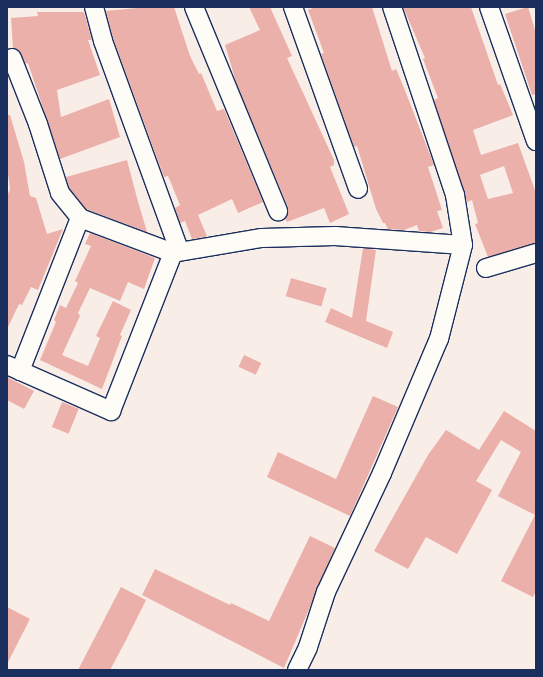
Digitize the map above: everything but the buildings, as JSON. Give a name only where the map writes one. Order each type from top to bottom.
[{"type":"street","points":[[80,218],[14,368],[111,411],[176,251],[103,41],[94,7]]},
{"type":"street","points":[[194,7],[278,211]]},
{"type":"street","points":[[293,7],[358,189]]},
{"type":"street","points":[[297,670],[308,647],[326,592],[382,473],[440,339],[463,245],[455,195],[392,7]]},
{"type":"street","points":[[489,7],[536,141]]},
{"type":"street","points":[[12,58],[38,124],[60,193],[80,218],[176,251],[262,238],[335,236],[463,245]]},
{"type":"street","points":[[486,268],[536,253]]}]
